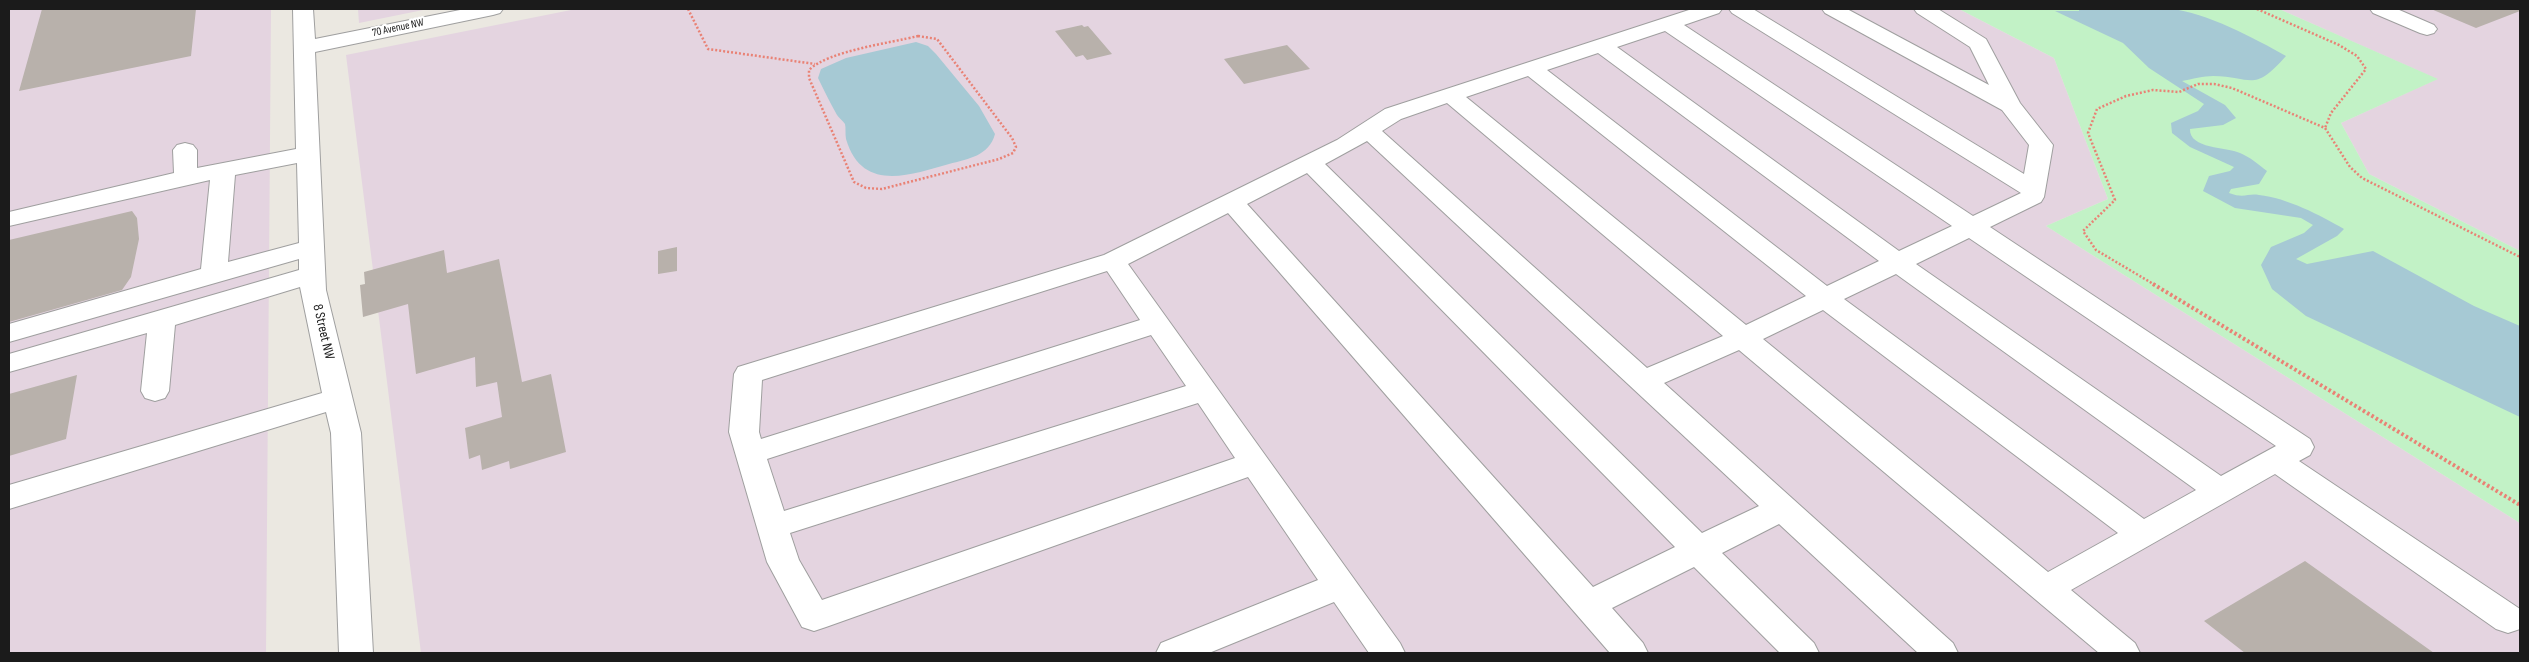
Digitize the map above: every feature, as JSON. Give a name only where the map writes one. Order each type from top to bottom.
[{"type":"street","name":"8 Street NW","points":[[303,9],[313,290],[346,433],[356,653]]},
{"type":"street","name":"70 Avenue NW","points":[[303,48],[436,15],[493,9]]},
{"type":"street","points":[[1254,463],[814,617],[783,562],[744,432],[748,374],[1113,261],[1346,145],[1393,114],[1712,9]]},
{"type":"street","points":[[1739,9],[2033,190]]},
{"type":"street","points":[[1832,9],[2010,105]]},
{"type":"street","points":[[1643,381],[1742,338],[2032,197],[2041,145],[2010,105],[1979,43],[1924,9]]},
{"type":"street","points":[[2380,9],[2427,29]]},
{"type":"street","points":[[1667,24],[2299,447],[2045,589]]},
{"type":"street","points":[[1600,46],[1897,262],[2219,491]]},
{"type":"street","points":[[1531,68],[1825,298],[2142,534]]},
{"type":"street","points":[[1450,95],[2123,653]]},
{"type":"street","points":[[1368,130],[1942,653]]},
{"type":"street","points":[[185,150],[184,163],[187,178]]},
{"type":"street","points":[[9,219],[187,178],[307,154]]},
{"type":"street","points":[[1310,163],[1802,653]]},
{"type":"street","points":[[214,275],[223,171]]},
{"type":"street","points":[[1231,201],[1631,653]]},
{"type":"street","points":[[9,332],[311,248]]},
{"type":"street","points":[[1113,261],[1388,653]]},
{"type":"street","points":[[9,362],[162,320],[312,275]]},
{"type":"street","points":[[155,391],[162,320]]},
{"type":"street","points":[[750,453],[1157,324]]},
{"type":"street","points":[[772,526],[1204,391]]},
{"type":"street","points":[[9,497],[338,398]]},
{"type":"street","points":[[2276,460],[2508,619]]},
{"type":"street","points":[[1588,605],[1782,508]]},
{"type":"street","points":[[1173,653],[1340,585]]},
{"type":"path","points":[[688,9],[708,49],[815,64],[833,56],[918,36],[937,39],[1012,138],[1016,147],[1013,153],[999,159],[882,189],[866,188],[854,182],[847,170],[836,136],[809,78],[810,70],[815,64]]},
{"type":"path","points":[[2257,9],[2338,45],[2357,56],[2366,68],[2331,113],[2325,128]]},
{"type":"path","points":[[2520,258],[2362,178],[2350,167],[2325,128],[2232,88],[2214,84],[2198,84],[2179,92],[2153,90],[2126,96],[2096,109],[2088,133],[2115,200],[2083,231],[2096,250],[2520,505]]},
{"type":"shaded area","points":[[9,9],[271,9],[266,653],[9,653]]},
{"type":"shaded area","points":[[358,9],[428,9],[359,23]]},
{"type":"shaded area","points":[[576,9],[1959,9],[2054,58],[2108,199],[2046,226],[2520,523],[2520,653],[421,653],[346,55]]},
{"type":"shaded area","points":[[2279,9],[2520,9],[2520,251],[2369,174],[2341,123],[2437,79]]},
{"type":"green space","points":[[1959,9],[2279,9],[2438,79],[2341,123],[2369,174],[2520,251],[2520,523],[2046,226],[2108,199],[2054,58]]},
{"type":"water","points":[[2148,7],[2184,11],[2230,27],[2286,56],[2275,68],[2259,79],[2245,80],[2213,76],[2182,81],[2225,105],[2236,118],[2223,125],[2190,129],[2191,136],[2202,144],[2244,155],[2267,171],[2259,184],[2231,189],[2229,193],[2239,196],[2259,195],[2292,203],[2344,229],[2337,236],[2296,259],[2307,264],[2373,251],[2474,306],[2520,326],[2520,417],[2306,316],[2272,289],[2261,265],[2271,247],[2304,233],[2313,225],[2301,218],[2235,208],[2203,191],[2209,176],[2230,171],[2234,167],[2190,147],[2172,133],[2171,123],[2198,111],[2204,104],[2149,68],[2123,43],[2055,11],[2079,11],[2079,9]]},
{"type":"water","points":[[916,42],[928,46],[936,54],[979,106],[995,134],[983,152],[970,158],[903,175],[875,174],[863,167],[853,156],[846,139],[845,124],[837,115],[818,78],[821,69],[846,58]]},
{"type":"building","points":[[42,9],[196,9],[191,56],[19,91]]},
{"type":"building","points":[[2431,9],[2520,9],[2520,11],[2476,28]]},
{"type":"building","points":[[1082,25],[1084,27],[1088,26],[1112,54],[1087,60],[1083,55],[1076,57],[1055,31]]},
{"type":"building","points":[[1287,45],[1310,69],[1244,84],[1224,59]]},
{"type":"building","points":[[132,211],[137,218],[139,239],[131,277],[122,290],[9,322],[9,240]]},
{"type":"building","points":[[677,247],[677,271],[658,274],[658,251]]},
{"type":"building","points":[[444,250],[447,273],[499,259],[522,382],[551,374],[566,452],[510,469],[509,461],[482,470],[480,455],[469,459],[465,428],[502,417],[497,382],[476,387],[475,357],[416,374],[408,304],[363,317],[360,285],[365,284],[364,272]]},
{"type":"building","points":[[77,375],[66,439],[9,456],[9,394]]},
{"type":"building","points":[[2305,561],[2434,653],[2245,653],[2204,621]]}]
